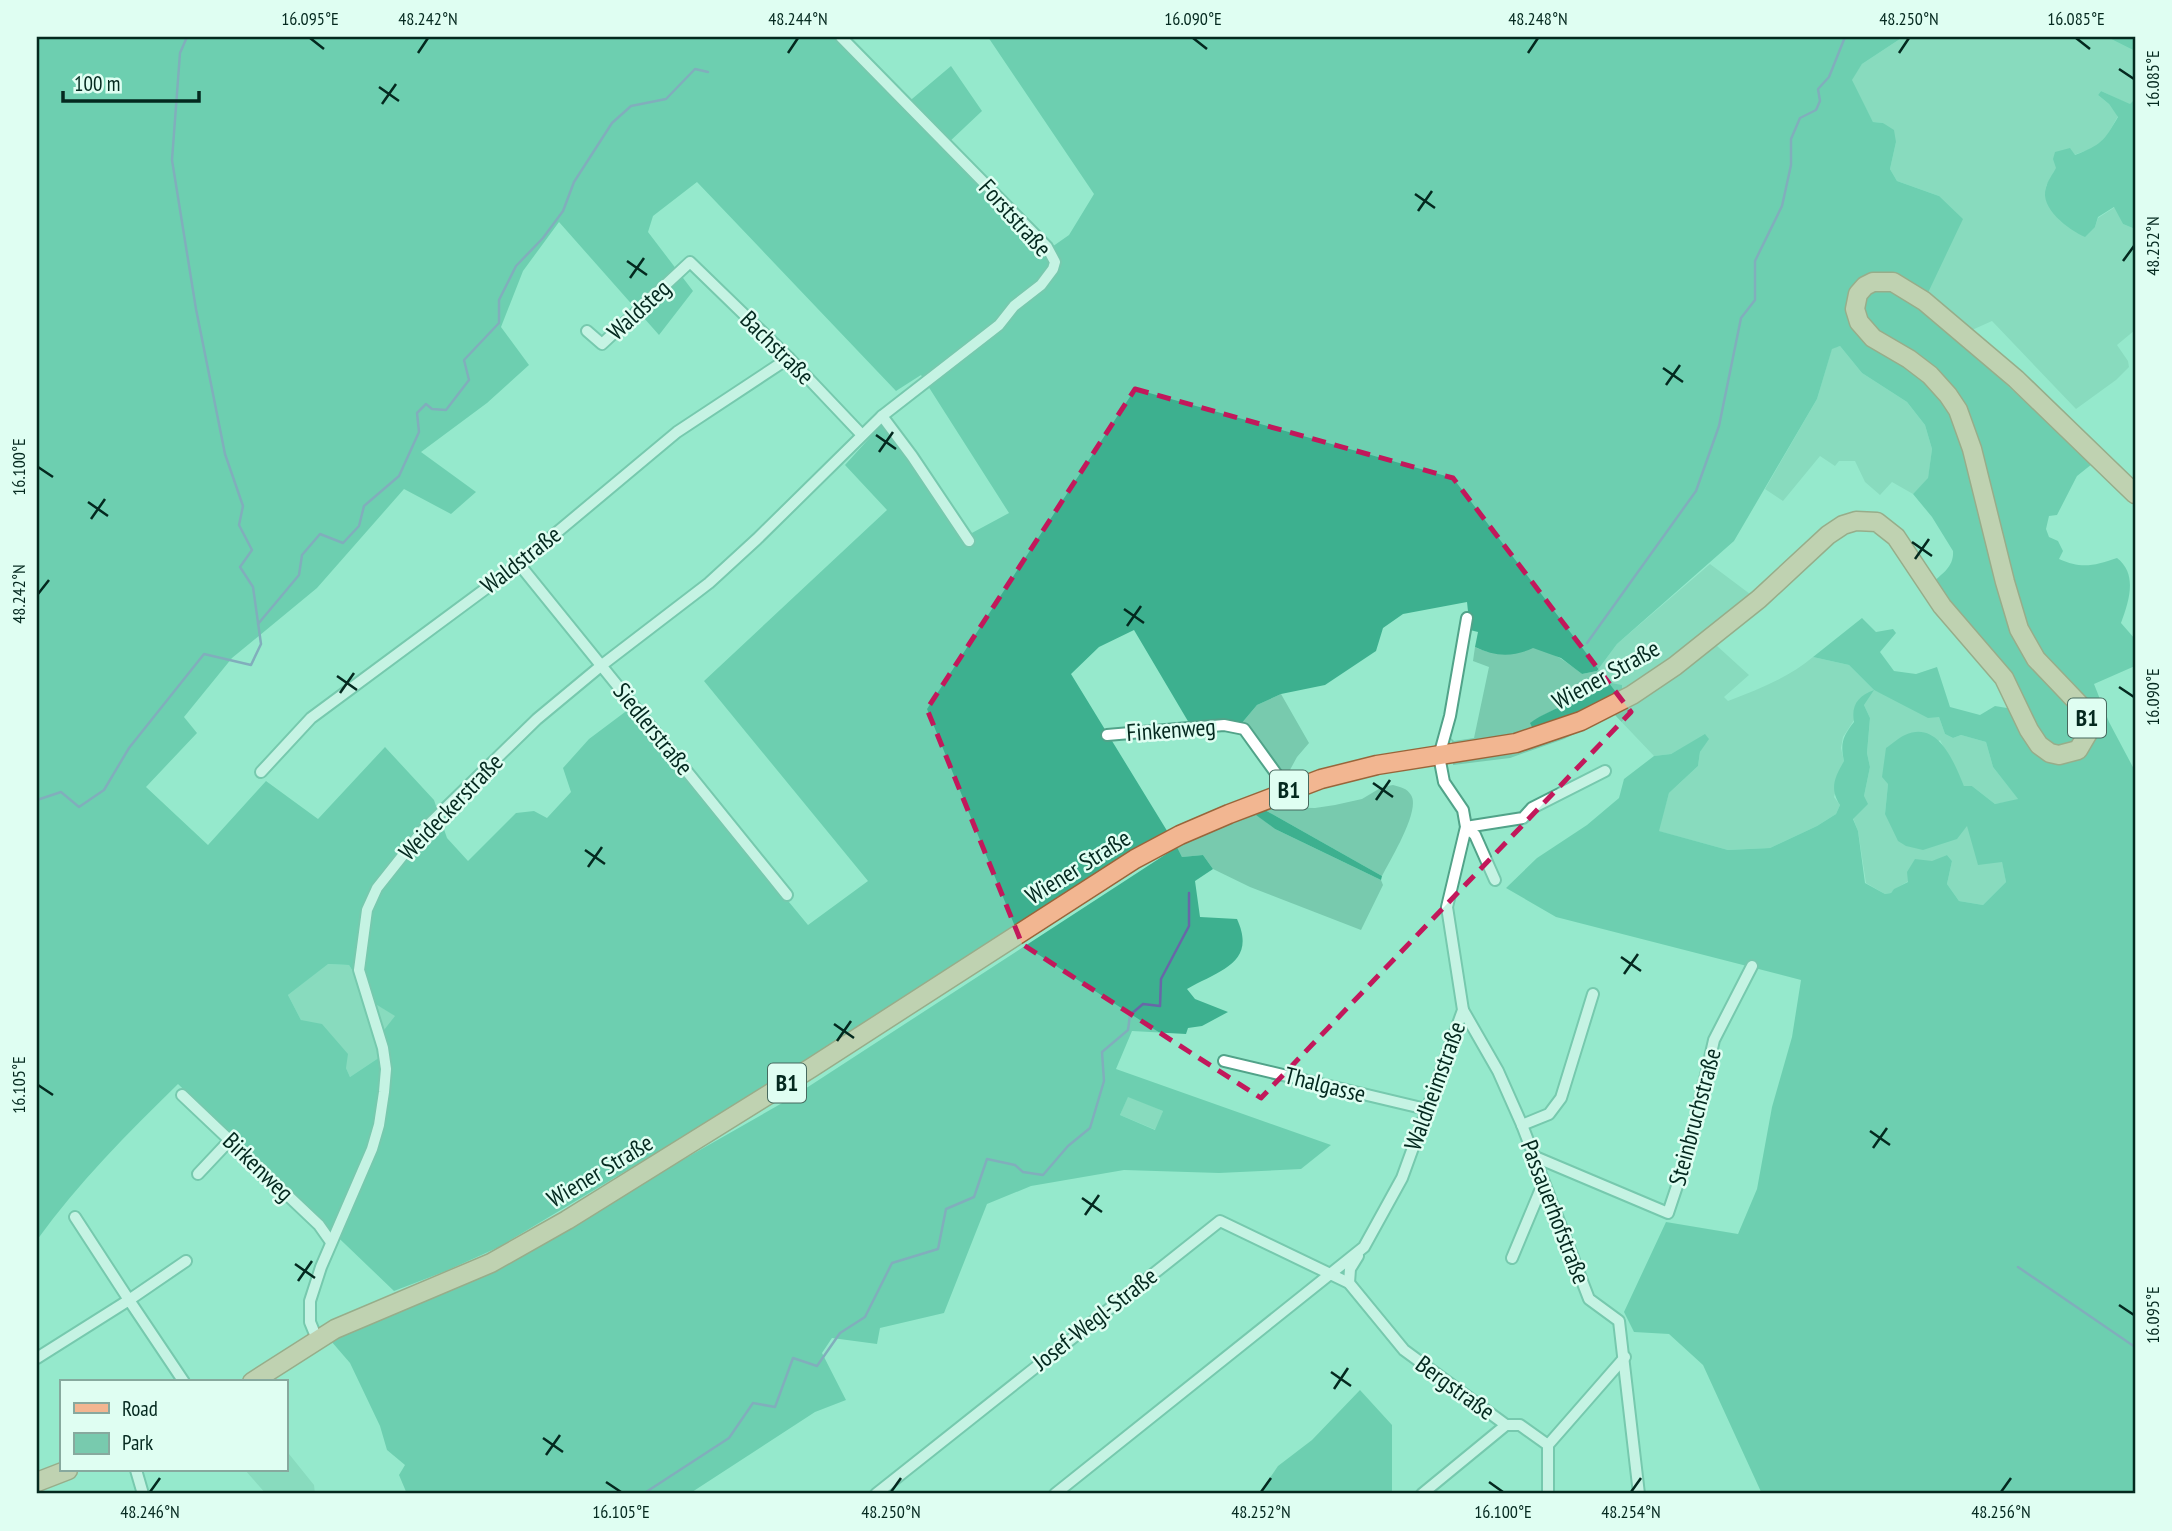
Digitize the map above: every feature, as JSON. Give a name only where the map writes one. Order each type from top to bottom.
[{"type":"main road","name":"Wiener Straße","points":[[255,1380],[317,1339],[348,1323],[460,1278],[512,1252],[811,1068],[1135,859],[1180,835],[1288,790],[1377,765],[1500,747],[1534,739],[1567,728],[1616,704],[1707,642],[1759,599],[1828,535],[1847,523],[1866,520],[1883,526],[1900,542],[1942,606],[2004,678],[2037,743],[2050,753],[2059,755],[2070,754],[2081,748],[2089,730],[2084,712],[2036,659],[2016,622],[1972,449],[1958,410],[1930,375],[1873,338],[1859,322],[1855,309],[1858,295],[1865,286],[1873,282],[1893,282],[1924,301],[2016,379],[2135,494]]},
{"type":"main road","points":[[37,1482],[63,1472]]},
{"type":"street","name":"Forststraße","points":[[841,37],[1047,247],[1055,262],[1054,269],[1041,285],[1014,306],[982,341],[942,368],[882,416]]},
{"type":"street","name":"Waldsteg","points":[[587,331],[601,344],[690,262]]},
{"type":"street","name":"Bachstraße","points":[[690,262],[789,358],[862,435]]},
{"type":"street","name":"Waldstraße","points":[[261,772],[311,718],[519,564],[677,432],[789,358]]},
{"type":"street","name":"Weideckerstraße","points":[[317,1339],[310,1322],[310,1301],[331,1242],[372,1149],[384,1093],[386,1069],[383,1048],[359,970],[370,901],[377,888],[423,830],[537,719],[709,583],[882,416]]},
{"type":"street","points":[[882,416],[968,541]]},
{"type":"street","name":"Siedlerstraße","points":[[519,564],[787,895]]},
{"type":"street","points":[[1466,618],[1452,705],[1439,756],[1444,782],[1463,810],[1466,827],[1475,835],[1495,880]]},
{"type":"street","name":"Finkenweg","points":[[1107,735],[1224,725],[1244,729],[1288,790]]},
{"type":"street","points":[[1466,827],[1522,818],[1532,808],[1605,771]]},
{"type":"street","name":"Waldheimstraße","points":[[1349,1283],[1350,1269],[1402,1178],[1463,1010],[1447,907],[1466,827]]},
{"type":"street","name":"Steinbruchstraße","points":[[1532,1156],[1668,1213],[1689,1150],[1714,1040],[1752,966]]},
{"type":"street","points":[[1522,1125],[1549,1114],[1561,1098],[1593,994]]},
{"type":"street","name":"Passauerhofstraße","points":[[1463,1010],[1498,1071],[1522,1125],[1589,1299],[1619,1321],[1639,1494]]},
{"type":"street","name":"Thalgasse","points":[[1224,1060],[1426,1109]]},
{"type":"street","name":"Birkenweg","points":[[182,1094],[319,1225],[331,1242]]},
{"type":"street","points":[[198,1174],[230,1140]]},
{"type":"street","points":[[1512,1258],[1540,1191],[1545,1189]]},
{"type":"street","points":[[75,1217],[183,1380]]},
{"type":"street","name":"Josef-Wegl-Straße","points":[[876,1494],[1220,1221],[1329,1274]]},
{"type":"street","name":"Waldheimstraße","points":[[1055,1494],[1364,1247]]},
{"type":"street","points":[[37,1358],[187,1261]]},
{"type":"street","name":"Bergstraße","points":[[1329,1274],[1349,1283],[1404,1350],[1506,1424],[1422,1494]]},
{"type":"street","points":[[1548,1494],[1548,1445],[1625,1357]]},
{"type":"street","points":[[1506,1424],[1520,1424],[1548,1445]]},
{"type":"street","points":[[137,1472],[143,1494]]},
{"type":"highlighted area","points":[[1135,389],[1453,478],[1631,712],[1261,1098],[1022,944],[927,709]]},
{"type":"green space","points":[[37,37],[841,37],[906,104],[951,66],[982,111],[947,144],[1049,249],[1069,235],[1094,194],[988,37],[1903,37],[1862,64],[1852,80],[1873,122],[1883,123],[1894,130],[1896,142],[1890,169],[1897,181],[1939,196],[1963,219],[1926,297],[1914,305],[2003,381],[2092,464],[2077,476],[2057,515],[2049,516],[2046,529],[2049,537],[2058,541],[2063,551],[2059,559],[2088,565],[2117,558],[2124,564],[2130,580],[2129,597],[2121,623],[2135,639],[2135,666],[2094,684],[2109,722],[2135,771],[2135,1494],[1762,1494],[1703,1365],[1669,1334],[1634,1332],[1624,1312],[1666,1222],[1738,1234],[1757,1189],[1772,1107],[1792,1037],[1801,980],[1556,917],[1506,888],[1537,858],[1587,825],[1619,798],[1624,779],[1654,756],[1671,754],[1705,734],[1709,739],[1700,752],[1698,766],[1669,793],[1659,831],[1728,850],[1770,848],[1836,814],[1840,805],[1834,788],[1844,761],[1843,740],[1854,722],[1857,702],[1874,690],[1849,665],[1813,657],[1862,618],[1876,632],[1893,629],[1896,633],[1880,652],[1894,671],[1916,674],[1937,667],[1950,707],[1980,715],[1995,706],[2007,708],[2013,705],[1933,582],[1950,565],[1953,551],[1932,517],[1913,494],[1928,478],[1932,449],[1925,425],[1907,402],[1862,373],[1840,346],[1832,349],[1817,399],[1734,541],[1617,644],[1597,671],[1582,674],[1561,658],[1533,648],[1504,655],[1475,647],[1478,632],[1470,630],[1467,602],[1403,614],[1383,628],[1376,651],[1325,685],[1281,694],[1257,705],[1241,724],[1192,728],[1134,630],[1099,647],[1071,674],[1169,834],[765,1088],[499,1247],[394,1291],[178,1084],[86,1179],[37,1240]],"holes":[[[697,182],[896,391],[921,375],[1009,513],[970,534],[883,423],[845,465],[887,510],[704,681],[868,881],[808,925],[629,709],[589,739],[563,768],[571,792],[547,818],[534,811],[516,813],[468,861],[447,838],[434,800],[385,747],[318,819],[266,781],[208,845],[146,787],[197,733],[184,717],[232,658],[317,588],[404,489],[451,514],[476,492],[421,452],[487,403],[529,365],[501,327],[523,271],[559,222],[659,335],[693,291],[648,232],[653,216]],[[1874,690],[1928,718],[1939,717],[1945,734],[1953,738],[1961,735],[1986,742],[1993,767],[2018,799],[1995,804],[1972,786],[1964,786],[1943,746],[1927,733],[1917,732],[1902,736],[1886,748],[1882,777],[1888,784],[1885,814],[1898,841],[1923,850],[1957,839],[1967,826],[1978,865],[2002,862],[2006,882],[1983,905],[1959,901],[1947,884],[1952,861],[1947,855],[1932,861],[1915,859],[1907,872],[1908,882],[1891,893],[1885,894],[1865,883],[1858,831],[1853,819],[1868,804],[1864,796],[1870,767],[1867,753],[1870,718],[1864,705]],[[328,964],[349,965],[372,1002],[395,1016],[384,1030],[383,1055],[350,1077],[346,1068],[348,1054],[322,1024],[301,1020],[288,995]]]},
{"type":"green space","points":[[1903,37],[2107,37],[2135,51],[2135,99],[2131,105],[2101,91],[2098,95],[2118,116],[2108,134],[2096,147],[2074,155],[2057,168],[2046,186],[2095,227],[2098,218],[2115,207],[2123,224],[2135,229],[2135,330],[2117,345],[2129,367],[2116,380],[2076,409],[1992,321],[1972,330],[1926,297],[1939,196],[1897,181],[1890,169],[1896,142],[1883,123],[1873,122],[1851,80],[1862,64]]},
{"type":"green space","points":[[2107,37],[2135,37],[2135,51]]},
{"type":"green space","points":[[2101,91],[2130,104],[2135,99],[2135,229],[2123,224],[2114,207],[2098,217],[2095,227],[2085,237],[2057,217],[2045,196],[2056,168],[2053,159],[2055,152],[2070,148],[2075,155],[2091,148],[2105,137],[2118,117],[2098,95]]},
{"type":"green space","points":[[1840,346],[1862,373],[1907,402],[1925,425],[1932,449],[1928,479],[1913,494],[1892,482],[1880,495],[1865,482],[1855,461],[1839,461],[1835,466],[1820,456],[1783,501],[1765,489],[1817,399],[1832,348]]},
{"type":"green space","points":[[1710,564],[1754,597],[1716,645],[1749,675],[1724,697],[1728,701],[1783,677],[1813,657],[1849,665],[1874,690],[1939,717],[1945,734],[1953,738],[1961,735],[1986,742],[1993,767],[2019,800],[1995,804],[1972,786],[1964,786],[1940,740],[1888,784],[1885,814],[1967,825],[2002,861],[2006,882],[1983,905],[1959,901],[1947,884],[1952,861],[1947,855],[1891,893],[1885,894],[1866,883],[1858,831],[1853,818],[1864,796],[1870,767],[1867,753],[1870,718],[1864,705],[1873,691],[1843,737],[1841,748],[1844,761],[1834,797],[1840,805],[1836,814],[1770,848],[1728,850],[1658,831],[1669,793],[1698,766],[1700,752],[1708,739],[1705,735],[1671,754],[1654,756],[1614,714],[1564,739],[1510,758],[1453,765],[1454,746],[1449,736],[1454,741],[1474,738],[1489,667],[1473,661],[1475,647],[1492,652],[1534,648],[1560,658],[1582,674],[1597,671],[1617,644]],"holes":[[[1611,683],[1566,720],[1531,723]]]},
{"type":"green space","points":[[1611,683],[1622,685],[1622,689],[1591,709],[1534,731],[1530,723]]},
{"type":"green space","points":[[1281,694],[1309,743],[1297,757],[1285,779],[1241,724],[1257,705]]},
{"type":"green space","points":[[1393,785],[1403,788],[1411,795],[1412,812],[1382,876],[1265,810],[1257,815],[1275,829],[1381,880],[1383,885],[1361,930],[1250,887],[1213,869],[1203,855],[1182,857],[1177,847],[1260,807],[1315,808],[1335,805],[1362,799],[1382,787]]},
{"type":"green space","points":[[1265,810],[1382,876],[1381,880],[1275,829],[1256,815]]},
{"type":"green space","points":[[1177,847],[1182,857],[1203,855],[1213,869],[1195,881],[1200,917],[1237,919],[1242,934],[1239,955],[1232,963],[1187,989],[1195,999],[1228,1012],[1202,1026],[1188,1028],[1186,1034],[1132,1031],[1116,1069],[1331,1145],[1301,1169],[1219,1173],[1124,1170],[1031,1186],[987,1204],[944,1313],[880,1328],[877,1344],[832,1338],[822,1353],[846,1400],[815,1412],[689,1494],[407,1494],[399,1475],[405,1465],[387,1450],[380,1426],[350,1363],[331,1341],[484,1273],[791,1098]],"holes":[[[1128,1097],[1163,1111],[1155,1130],[1120,1115]]]},
{"type":"green space","points":[[327,964],[349,965],[372,1002],[396,1016],[383,1055],[350,1077],[346,1068],[301,1020],[288,995]]},
{"type":"green space","points":[[1128,1096],[1163,1111],[1156,1130],[1120,1115]]},
{"type":"green space","points":[[1360,1390],[1392,1425],[1392,1494],[1259,1494],[1278,1466],[1312,1440]]},
{"type":"green space","points":[[287,1451],[314,1485],[315,1494],[266,1494],[247,1472],[287,1472]]},
{"type":"waterway","points":[[37,800],[61,792],[79,807],[104,790],[129,748],[204,654],[251,665],[261,644],[253,587],[240,567],[252,550],[239,525],[243,506],[225,454],[196,309],[172,160],[180,53],[187,37]]},
{"type":"waterway","points":[[1587,643],[1696,491],[1719,426],[1741,318],[1755,300],[1755,261],[1782,206],[1791,165],[1791,139],[1800,118],[1816,110],[1820,101],[1818,89],[1829,77],[1845,37]]},
{"type":"waterway","points":[[258,624],[299,575],[302,555],[320,534],[343,543],[359,526],[364,506],[399,476],[419,432],[417,413],[426,404],[432,409],[446,410],[469,380],[464,360],[499,323],[499,300],[516,266],[543,238],[563,211],[574,182],[612,123],[631,106],[666,99],[695,69],[708,72]]},
{"type":"waterway","points":[[643,1494],[729,1438],[753,1403],[775,1407],[793,1358],[817,1366],[840,1333],[865,1317],[892,1263],[938,1249],[946,1209],[974,1197],[987,1159],[1015,1165],[1023,1172],[1043,1175],[1068,1146],[1090,1128],[1104,1081],[1102,1052],[1128,1030],[1130,1015],[1143,1004],[1160,1006],[1161,979],[1189,926],[1189,893]]},
{"type":"waterway","points":[[2018,1267],[2135,1347]]}]
